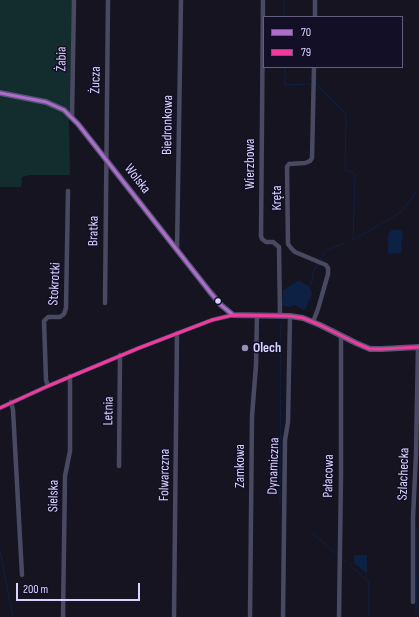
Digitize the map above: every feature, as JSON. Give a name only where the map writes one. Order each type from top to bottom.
[{"type":"street","name":"Żabia","points":[[72,118],[74,0]]},
{"type":"street","name":"Żucza","points":[[106,160],[108,0]]},
{"type":"street","name":"Biedronkowa","points":[[177,250],[180,0]]},
{"type":"street","name":"Wierzbowa","points":[[263,0],[261,236],[262,240],[273,242],[279,247],[280,316]]},
{"type":"street","points":[[315,0],[315,16]]},
{"type":"street","name":"Kręta","points":[[313,322],[328,274],[328,268],[326,265],[295,252],[288,244],[288,168],[289,164],[310,162],[312,158],[314,68]]},
{"type":"street","name":"Wolska","points":[[0,93],[46,102],[64,110],[106,160],[215,298],[233,315]]},
{"type":"street","name":"Bratka","points":[[105,303],[106,160]]},
{"type":"street","name":"Stokrotki","points":[[48,386],[46,380],[44,321],[48,317],[60,317],[64,314],[66,308],[68,191]]},
{"type":"street","points":[[0,408],[70,376],[177,333],[212,320],[233,315],[290,316],[303,318],[370,348],[382,350],[418,347]]},
{"type":"street","name":"Zamkowa","points":[[250,617],[252,416],[256,365],[257,316]]},
{"type":"street","name":"Dynamiczna","points":[[283,617],[285,440],[288,422],[290,316]]},
{"type":"street","name":"Folwarczna","points":[[174,617],[177,333]]},
{"type":"street","name":"Pałacowa","points":[[339,617],[341,335]]},
{"type":"street","name":"Szlachecka","points":[[413,602],[413,518],[418,347]]},
{"type":"street","name":"Letnia","points":[[119,466],[120,356]]},
{"type":"street","name":"Sielska","points":[[63,617],[64,476],[70,451],[70,376]]},
{"type":"street","points":[[11,402],[13,410],[22,575]]},
{"type":"green space","points":[[0,0],[72,0],[71,106],[69,118],[70,175],[31,175],[22,177],[21,187],[0,187]]},
{"type":"water","points":[[392,230],[402,231],[402,251],[400,253],[388,253],[388,234]]},
{"type":"water","points":[[298,281],[309,287],[312,294],[304,310],[295,305],[288,307],[282,305],[283,290]]},
{"type":"water","points":[[354,555],[367,555],[366,573],[354,563]]},
{"type":"waterway","points":[[284,0],[284,16]]},
{"type":"waterway","points":[[285,68],[285,85],[310,84]]},
{"type":"waterway","points":[[316,78],[316,84],[346,114],[345,170],[353,172],[355,175],[353,240],[401,212],[417,191]]},
{"type":"waterway","points":[[320,260],[325,251],[344,243]]},
{"type":"waterway","points":[[308,288],[313,280],[312,274],[318,264]]},
{"type":"waterway","points":[[280,505],[281,321]]},
{"type":"waterway","points":[[417,527],[417,550]]},
{"type":"waterway","points":[[311,532],[338,555]]},
{"type":"waterway","points":[[416,617],[417,551],[419,550]]},
{"type":"waterway","points":[[0,551],[13,617]]},
{"type":"waterway","points":[[342,558],[346,562]]},
{"type":"waterway","points":[[350,565],[369,582],[369,617]]},
{"type":"transit line","name":"70","points":[[0,93],[46,102],[64,110],[78,124],[210,292],[221,305],[233,315]]},
{"type":"transit line","name":"79","points":[[0,408],[139,348],[212,320],[233,315],[290,316],[303,318],[370,349],[419,347]]},
{"type":"place","name":"Olech","points":[[245,348]]}]
